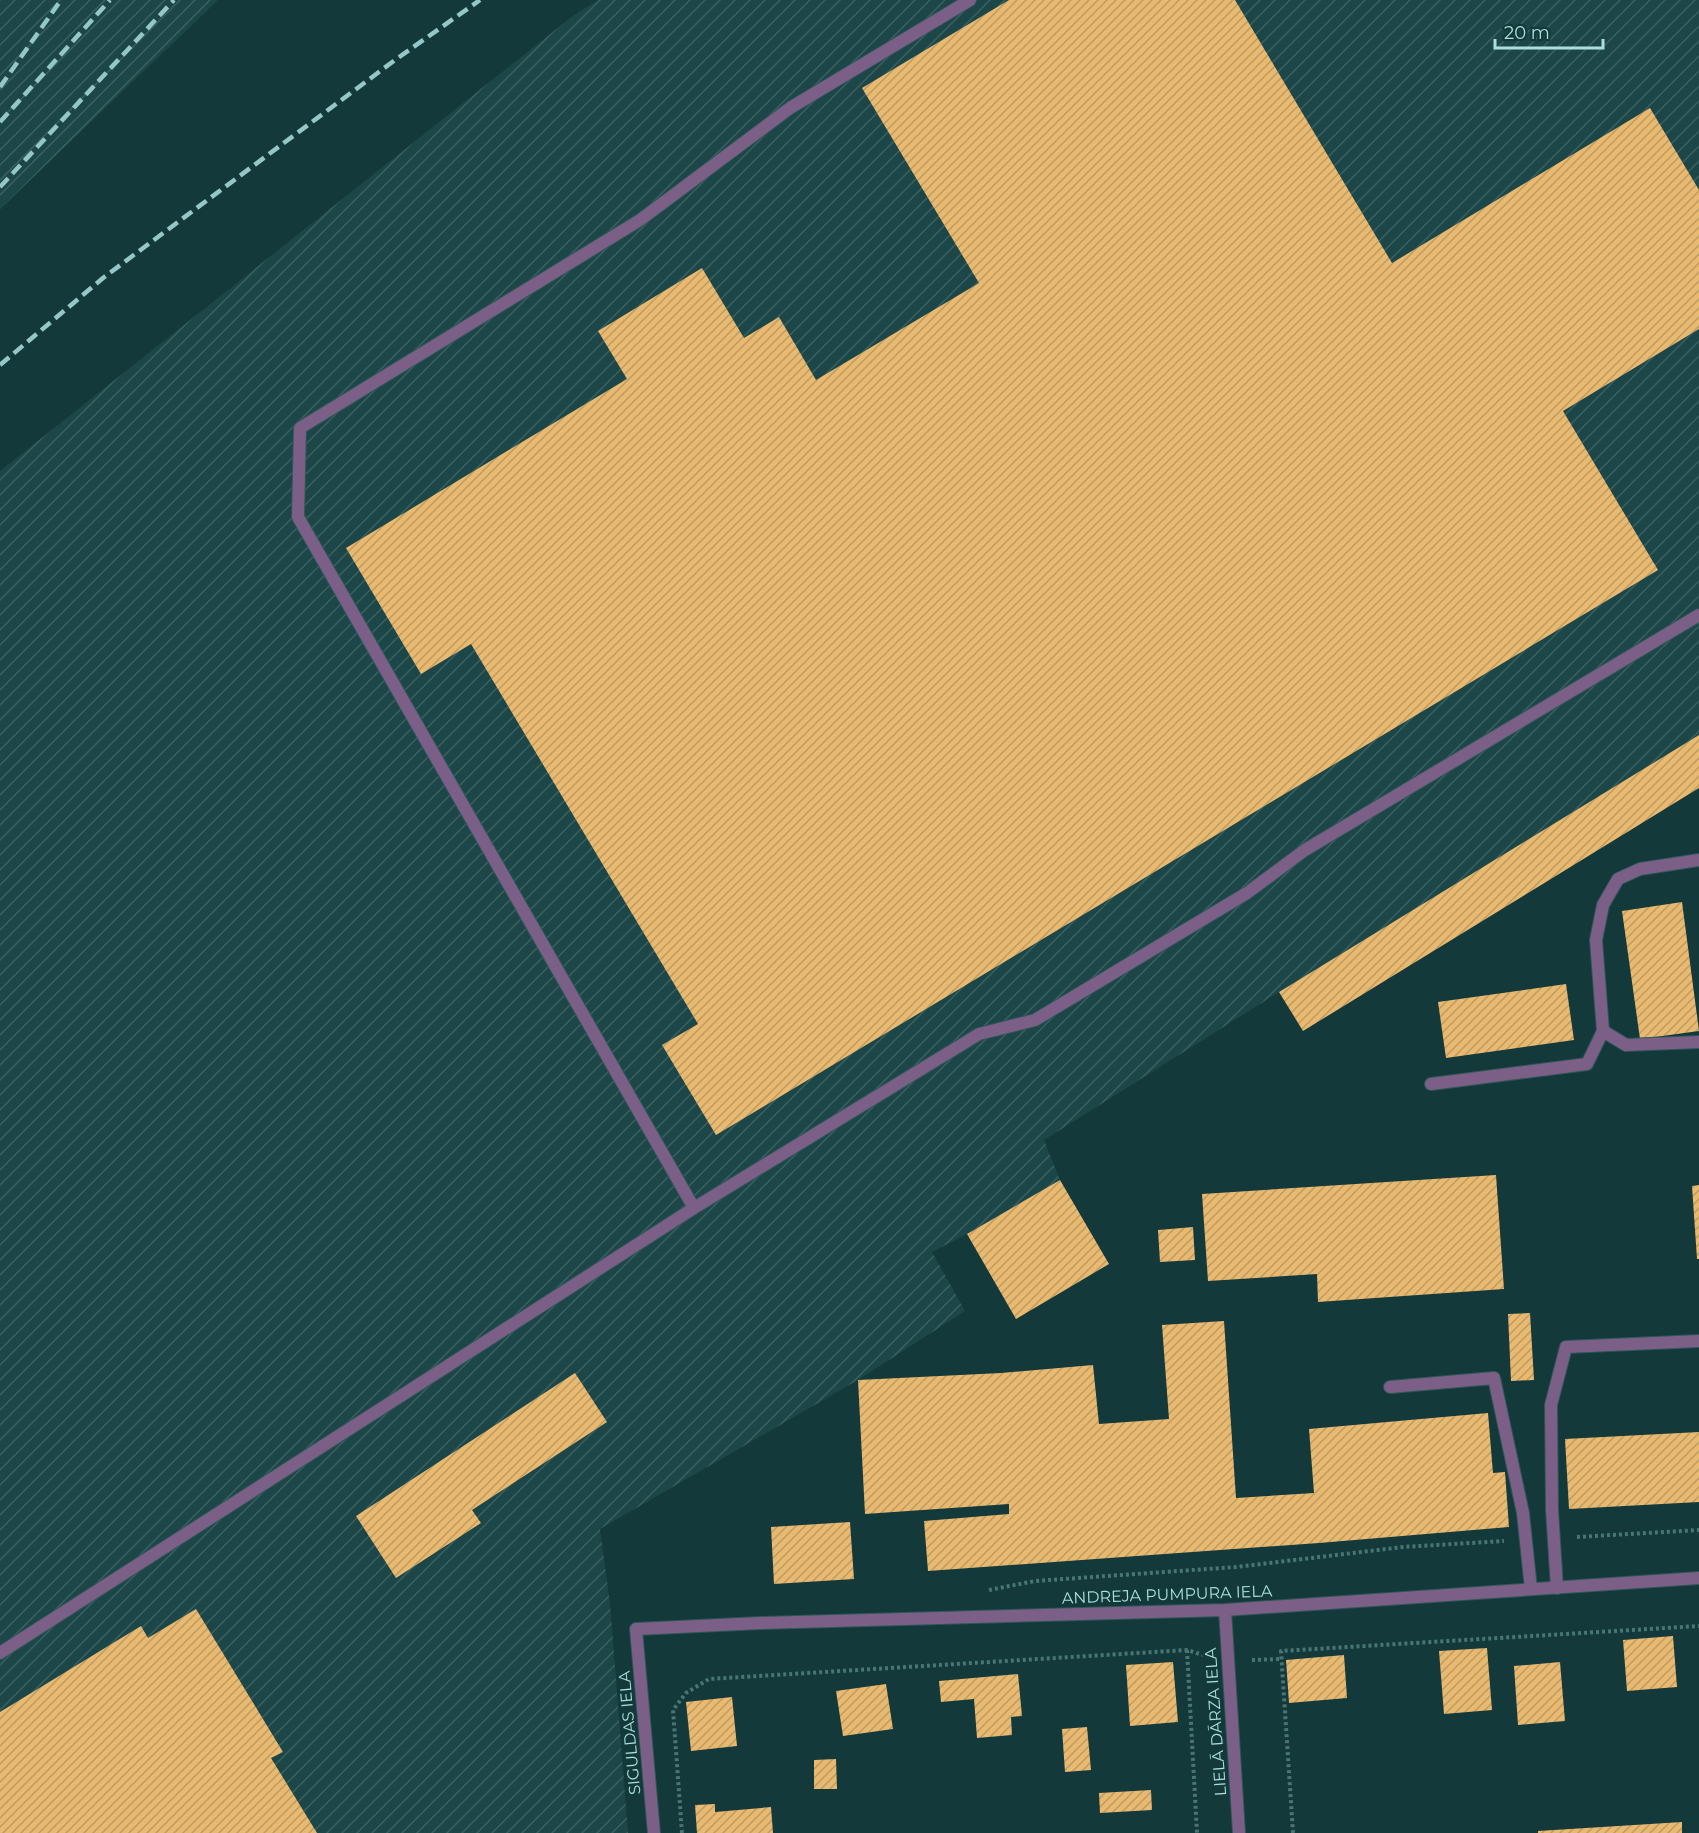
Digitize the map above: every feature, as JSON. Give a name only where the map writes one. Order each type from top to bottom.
[{"type":"street","points":[[693,1208],[298,517],[300,428],[639,220],[790,108],[970,0]]},
{"type":"street","points":[[0,1653],[693,1208],[979,1034],[1035,1020],[1247,893],[1305,850],[1699,615]]},
{"type":"street","points":[[1431,1084],[1587,1064],[1604,1031],[1596,940],[1603,905],[1618,879],[1640,869],[1699,861]]},
{"type":"street","points":[[1604,1031],[1626,1045],[1699,1042]]},
{"type":"street","points":[[1557,1588],[1553,1539],[1551,1405],[1566,1347],[1699,1341]]},
{"type":"street","points":[[1389,1387],[1494,1377],[1523,1513],[1531,1589]]},
{"type":"street","name":"ANDREJA PUMPURA IELA","points":[[636,1629],[760,1623],[1225,1610],[1699,1578]]},
{"type":"street","name":"LIELĀ DĀRZA IELA","points":[[1225,1610],[1239,1833]]},
{"type":"street","name":"SIGULDAS IELA","points":[[636,1629],[654,1833]]},
{"type":"path","points":[[1553,1539],[1699,1530]]},
{"type":"path","points":[[981,1591],[1035,1581],[1236,1567],[1403,1547],[1527,1540]]},
{"type":"path","points":[[1293,1833],[1281,1651],[1699,1626]]},
{"type":"path","points":[[682,1833],[673,1710],[686,1693],[709,1679],[1187,1650],[1197,1833]]},
{"type":"shaded area","points":[[0,0],[218,0],[0,209]]},
{"type":"shaded area","points":[[598,0],[1699,0],[1699,735],[1279,992],[1044,1140],[1060,1180],[932,1252],[965,1311],[858,1380],[600,1529],[610,1603],[628,1833],[0,1833],[0,471],[574,15]]},
{"type":"building","points":[[1009,0],[1235,0],[1392,263],[1650,108],[1699,190],[1699,329],[1563,411],[1658,570],[716,1135],[662,1045],[698,1024],[471,644],[421,674],[346,548],[627,379],[598,331],[702,268],[744,338],[779,317],[816,380],[979,283],[862,88]]},
{"type":"building","points":[[1699,735],[1699,788],[1303,1031],[1279,992]]},
{"type":"building","points":[[1682,902],[1699,1031],[1640,1039],[1622,911]]},
{"type":"building","points":[[1566,984],[1574,1040],[1446,1058],[1438,1002]]},
{"type":"building","points":[[1496,1175],[1504,1289],[1318,1302],[1317,1274],[1208,1281],[1202,1194]]},
{"type":"building","points":[[1060,1180],[1109,1264],[1016,1319],[967,1234]]},
{"type":"building","points":[[1699,1185],[1699,1259],[1697,1259],[1692,1186]]},
{"type":"building","points":[[1193,1227],[1195,1260],[1160,1262],[1158,1230]]},
{"type":"building","points":[[1530,1313],[1534,1380],[1511,1381],[1508,1314]]},
{"type":"building","points":[[1224,1321],[1236,1498],[1314,1493],[1309,1429],[1488,1413],[1493,1473],[1505,1472],[1509,1527],[928,1571],[924,1521],[1009,1514],[1009,1504],[865,1514],[858,1380],[1001,1373],[1093,1365],[1099,1424],[1169,1419],[1162,1325]]},
{"type":"building","points":[[575,1373],[607,1422],[472,1510],[481,1523],[396,1578],[356,1516]]},
{"type":"building","points":[[1699,1432],[1699,1502],[1569,1509],[1565,1439]]},
{"type":"building","points":[[850,1522],[854,1579],[774,1584],[771,1527]]},
{"type":"building","points":[[196,1609],[283,1752],[271,1758],[317,1833],[0,1833],[0,1712],[141,1626],[148,1638]]},
{"type":"building","points":[[1673,1636],[1677,1687],[1627,1691],[1623,1640]]},
{"type":"building","points":[[1487,1648],[1492,1710],[1444,1714],[1439,1651]]},
{"type":"building","points":[[1344,1655],[1347,1698],[1289,1703],[1286,1660]]},
{"type":"building","points":[[1173,1662],[1178,1722],[1130,1726],[1126,1665]]},
{"type":"building","points":[[1560,1662],[1565,1721],[1518,1725],[1514,1666]]},
{"type":"building","points":[[1018,1674],[1022,1716],[1011,1717],[1012,1735],[977,1738],[974,1699],[941,1702],[939,1681]]},
{"type":"building","points":[[886,1684],[893,1729],[843,1736],[836,1691]]},
{"type":"building","points":[[732,1697],[737,1746],[691,1751],[686,1702]]},
{"type":"building","points":[[1087,1727],[1091,1770],[1065,1772],[1062,1729]]},
{"type":"building","points":[[836,1759],[837,1789],[814,1789],[814,1760]]},
{"type":"building","points":[[1151,1790],[1152,1810],[1100,1813],[1099,1793]]},
{"type":"building","points":[[715,1804],[715,1812],[771,1807],[773,1833],[697,1833],[695,1805]]},
{"type":"building","points":[[1682,1822],[1682,1833],[1538,1833],[1538,1831]]},
{"type":"railway","points":[[0,87],[61,0]]},
{"type":"railway","points":[[0,122],[110,0]]},
{"type":"railway","points":[[0,187],[174,0]]},
{"type":"railway","points":[[0,365],[103,278],[395,60],[480,0]]}]
